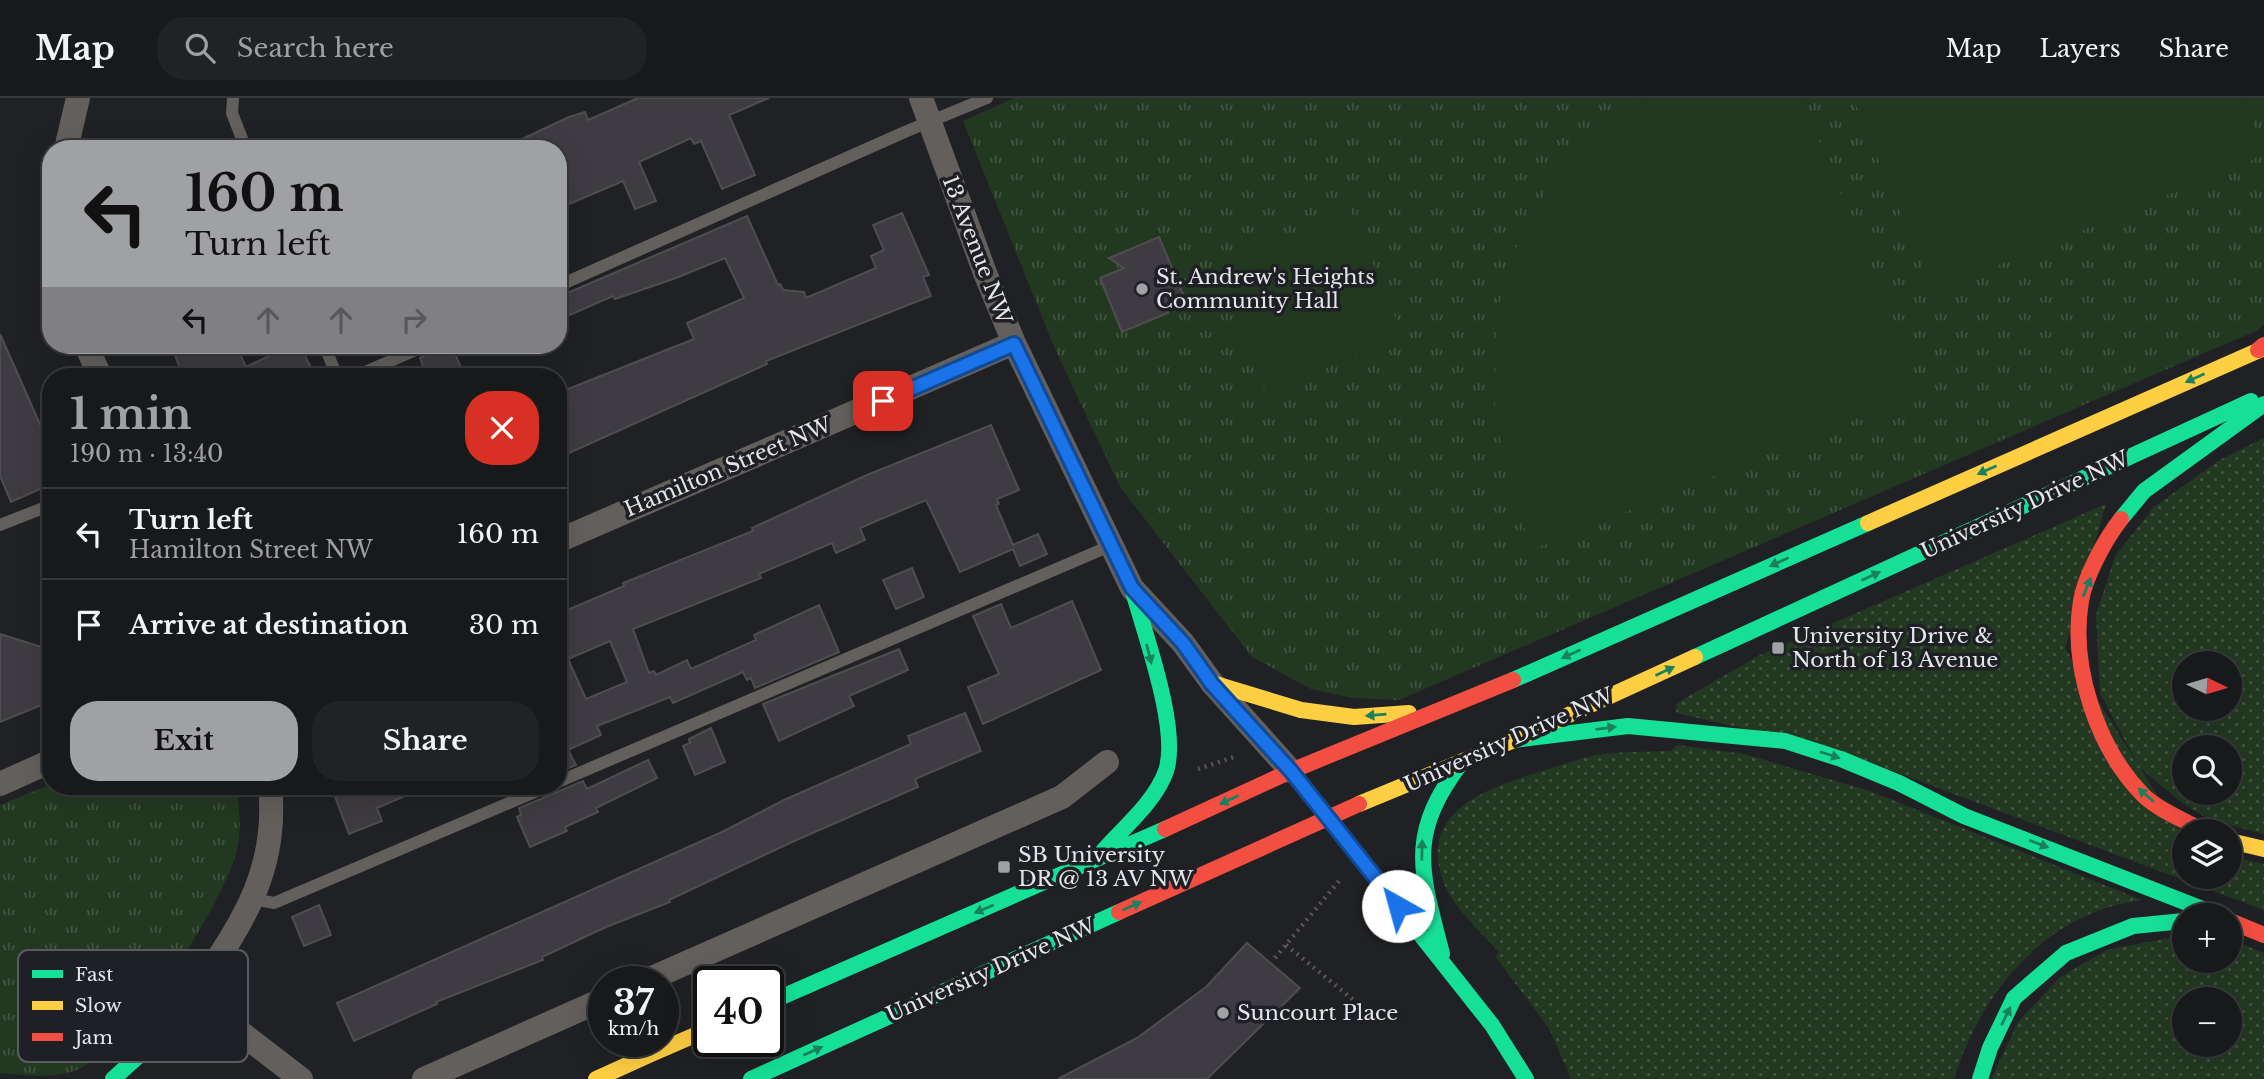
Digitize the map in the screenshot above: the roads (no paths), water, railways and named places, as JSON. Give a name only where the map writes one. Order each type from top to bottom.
[{"type":"main road","points":[[784,996],[1092,863],[1291,771],[1444,710],[2262,348]]},
{"type":"main road","name":"University Drive NW","points":[[751,1079],[1329,817],[1514,740],[2264,395]]},
{"type":"main road","points":[[2183,819],[2144,796],[2109,748],[2087,700],[2081,664],[2081,600],[2108,537],[2144,491],[2264,404]]},
{"type":"main road","points":[[1092,863],[1157,790],[1167,768],[1170,739],[1132,588]]},
{"type":"main road","points":[[1212,684],[1301,710],[1354,717],[1444,710]]},
{"type":"main road","points":[[1514,740],[1628,726],[1785,741],[1852,764],[1964,816],[2186,903]]},
{"type":"main road","points":[[1444,965],[1422,873],[1423,828],[1430,807],[1443,785],[1463,761]]},
{"type":"main road","name":"13 Avenue NW","points":[[1291,771],[1492,1025],[1526,1079]]},
{"type":"main road","points":[[2242,844],[2264,849]]},
{"type":"main road","points":[[1980,1079],[1990,1048],[2014,998],[2066,953],[2133,926],[2172,922]]},
{"type":"main road","points":[[2242,925],[2264,935]]},
{"type":"main road","points":[[596,1079],[693,1036]]},
{"type":"main road","points":[[113,1079],[132,1062]]},
{"type":"street","points":[[68,140],[78,98]]},
{"type":"street","name":"13 Avenue NW","points":[[921,98],[1014,344],[1132,588],[1183,643],[1212,684],[1291,771]]},
{"type":"street","name":"Hamilton Street NW","points":[[567,537],[1014,344]]},
{"type":"street","points":[[679,966],[1062,797],[1107,762]]},
{"type":"street","points":[[0,784],[42,765]]},
{"type":"street","points":[[222,950],[254,899],[270,844],[270,795]]},
{"type":"street","points":[[424,1079],[588,1006]]},
{"type":"street","points":[[248,1038],[301,1079]]},
{"type":"lane","points":[[233,98],[232,113],[242,140]]},
{"type":"lane","points":[[567,282],[987,98]]},
{"type":"lane","points":[[374,368],[406,354]]},
{"type":"lane","points":[[0,525],[42,509]]},
{"type":"lane","points":[[567,778],[1110,546]]},
{"type":"lane","points":[[254,899],[274,903],[528,795]]},
{"type":"place","name":"St. Andrew's Heights Community Hall","points":[[1142,289]]},
{"type":"place","name":"University Drive & North of 13 Avenue","points":[[1778,648]]},
{"type":"place","name":"SB University DR @ 13 AV NW","points":[[1004,867]]},
{"type":"place","name":"Suncourt Place","points":[[1223,1013]]}]
